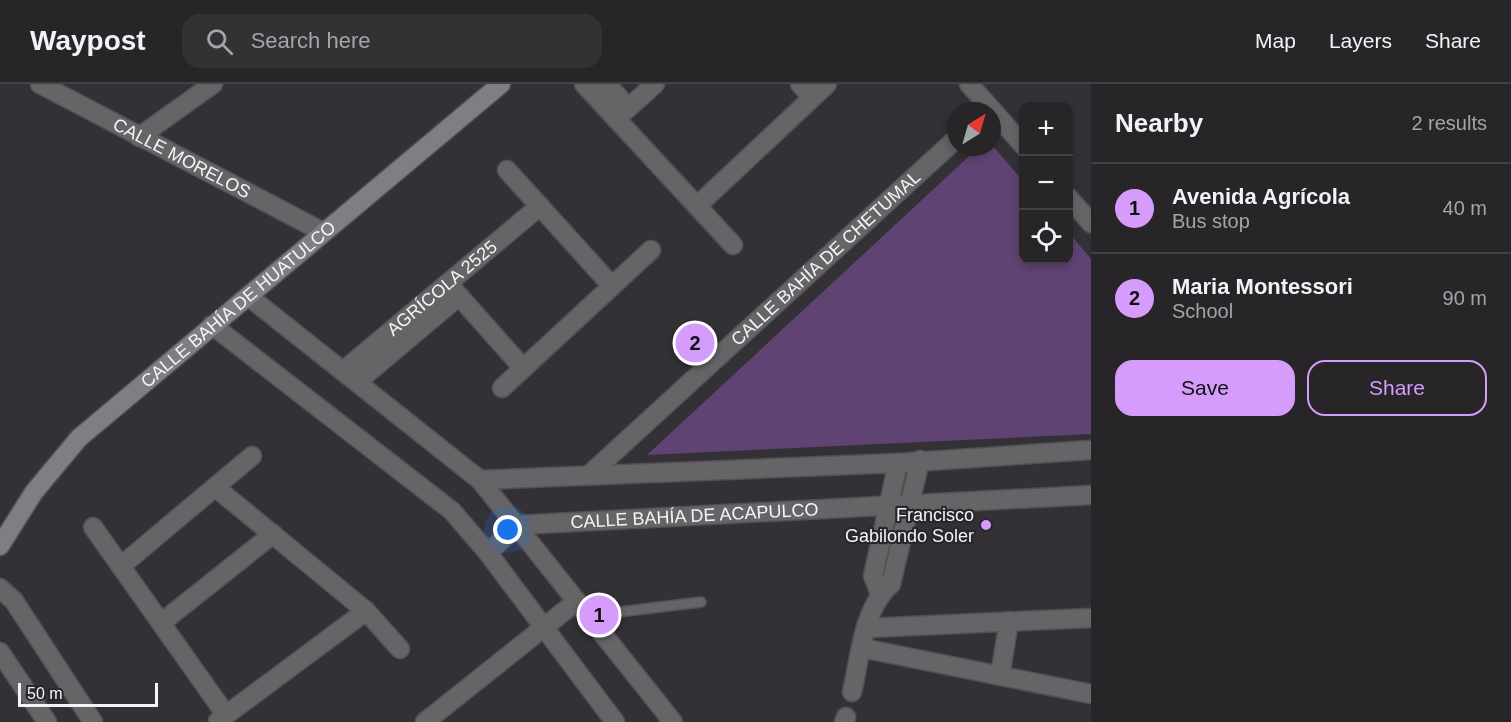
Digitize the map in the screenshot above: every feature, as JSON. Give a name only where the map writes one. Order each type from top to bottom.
[{"type":"street","name":"CALLE MORELOS","points":[[40,84],[324,232]]},
{"type":"street","points":[[139,137],[213,84]]},
{"type":"street","name":"CALLE BAHÍA DE HUATULCO","points":[[0,546],[34,492],[79,438],[501,84]]},
{"type":"street","points":[[584,84],[622,113]]},
{"type":"street","points":[[607,84],[622,113],[697,206],[733,245]]},
{"type":"street","points":[[622,113],[655,84]]},
{"type":"street","points":[[800,84],[812,98]]},
{"type":"street","points":[[697,206],[827,84]]},
{"type":"street","points":[[969,84],[983,102]]},
{"type":"street","points":[[1001,123],[1019,142]]},
{"type":"street","name":"CALLE BAHÍA DE CHETUMAL","points":[[589,475],[947,146]]},
{"type":"street","points":[[507,170],[612,286]]},
{"type":"street","points":[[1073,203],[1091,223]]},
{"type":"street","name":"AGRÍCOLA 2525","points":[[350,377],[453,290],[540,206]]},
{"type":"street","points":[[502,388],[651,250]]},
{"type":"street","points":[[453,290],[523,368]]},
{"type":"street","points":[[248,296],[480,480],[673,722]]},
{"type":"street","points":[[212,325],[452,511],[488,553],[615,722]]},
{"type":"street","points":[[480,480],[898,463],[1091,450]]},
{"type":"street","points":[[121,566],[252,456]]},
{"type":"street","points":[[852,692],[867,628],[880,593],[891,584],[920,460]]},
{"type":"street","points":[[880,593],[873,576],[898,463]]},
{"type":"street","points":[[215,487],[366,611],[400,649]]},
{"type":"street","name":"CALLE BAHÍA DE ACAPULCO","points":[[517,525],[1091,495]]},
{"type":"street","points":[[488,553],[517,525]]},
{"type":"street","points":[[93,527],[161,623],[221,718],[366,611]]},
{"type":"street","points":[[161,623],[273,534]]},
{"type":"street","points":[[0,588],[14,601],[93,722]]},
{"type":"street","points":[[425,722],[577,601]]},
{"type":"street","points":[[867,628],[1091,618]]},
{"type":"street","points":[[1000,676],[1009,621]]},
{"type":"street","points":[[862,648],[1091,694]]},
{"type":"street","points":[[0,652],[47,722]]},
{"type":"lane","points":[[599,630],[619,612],[701,602]]},
{"type":"shaded area","points":[[1001,155],[1019,176],[1019,264],[1073,264],[1073,238],[1091,259],[1091,434],[647,455],[969,156]]},
{"type":"place","name":"Maria Montessori","points":[[695,343]]},
{"type":"place","name":"Francisco Gabilondo Soler","points":[[986,525]]},
{"type":"place","name":"Avenida Agrícola","points":[[599,615]]}]
